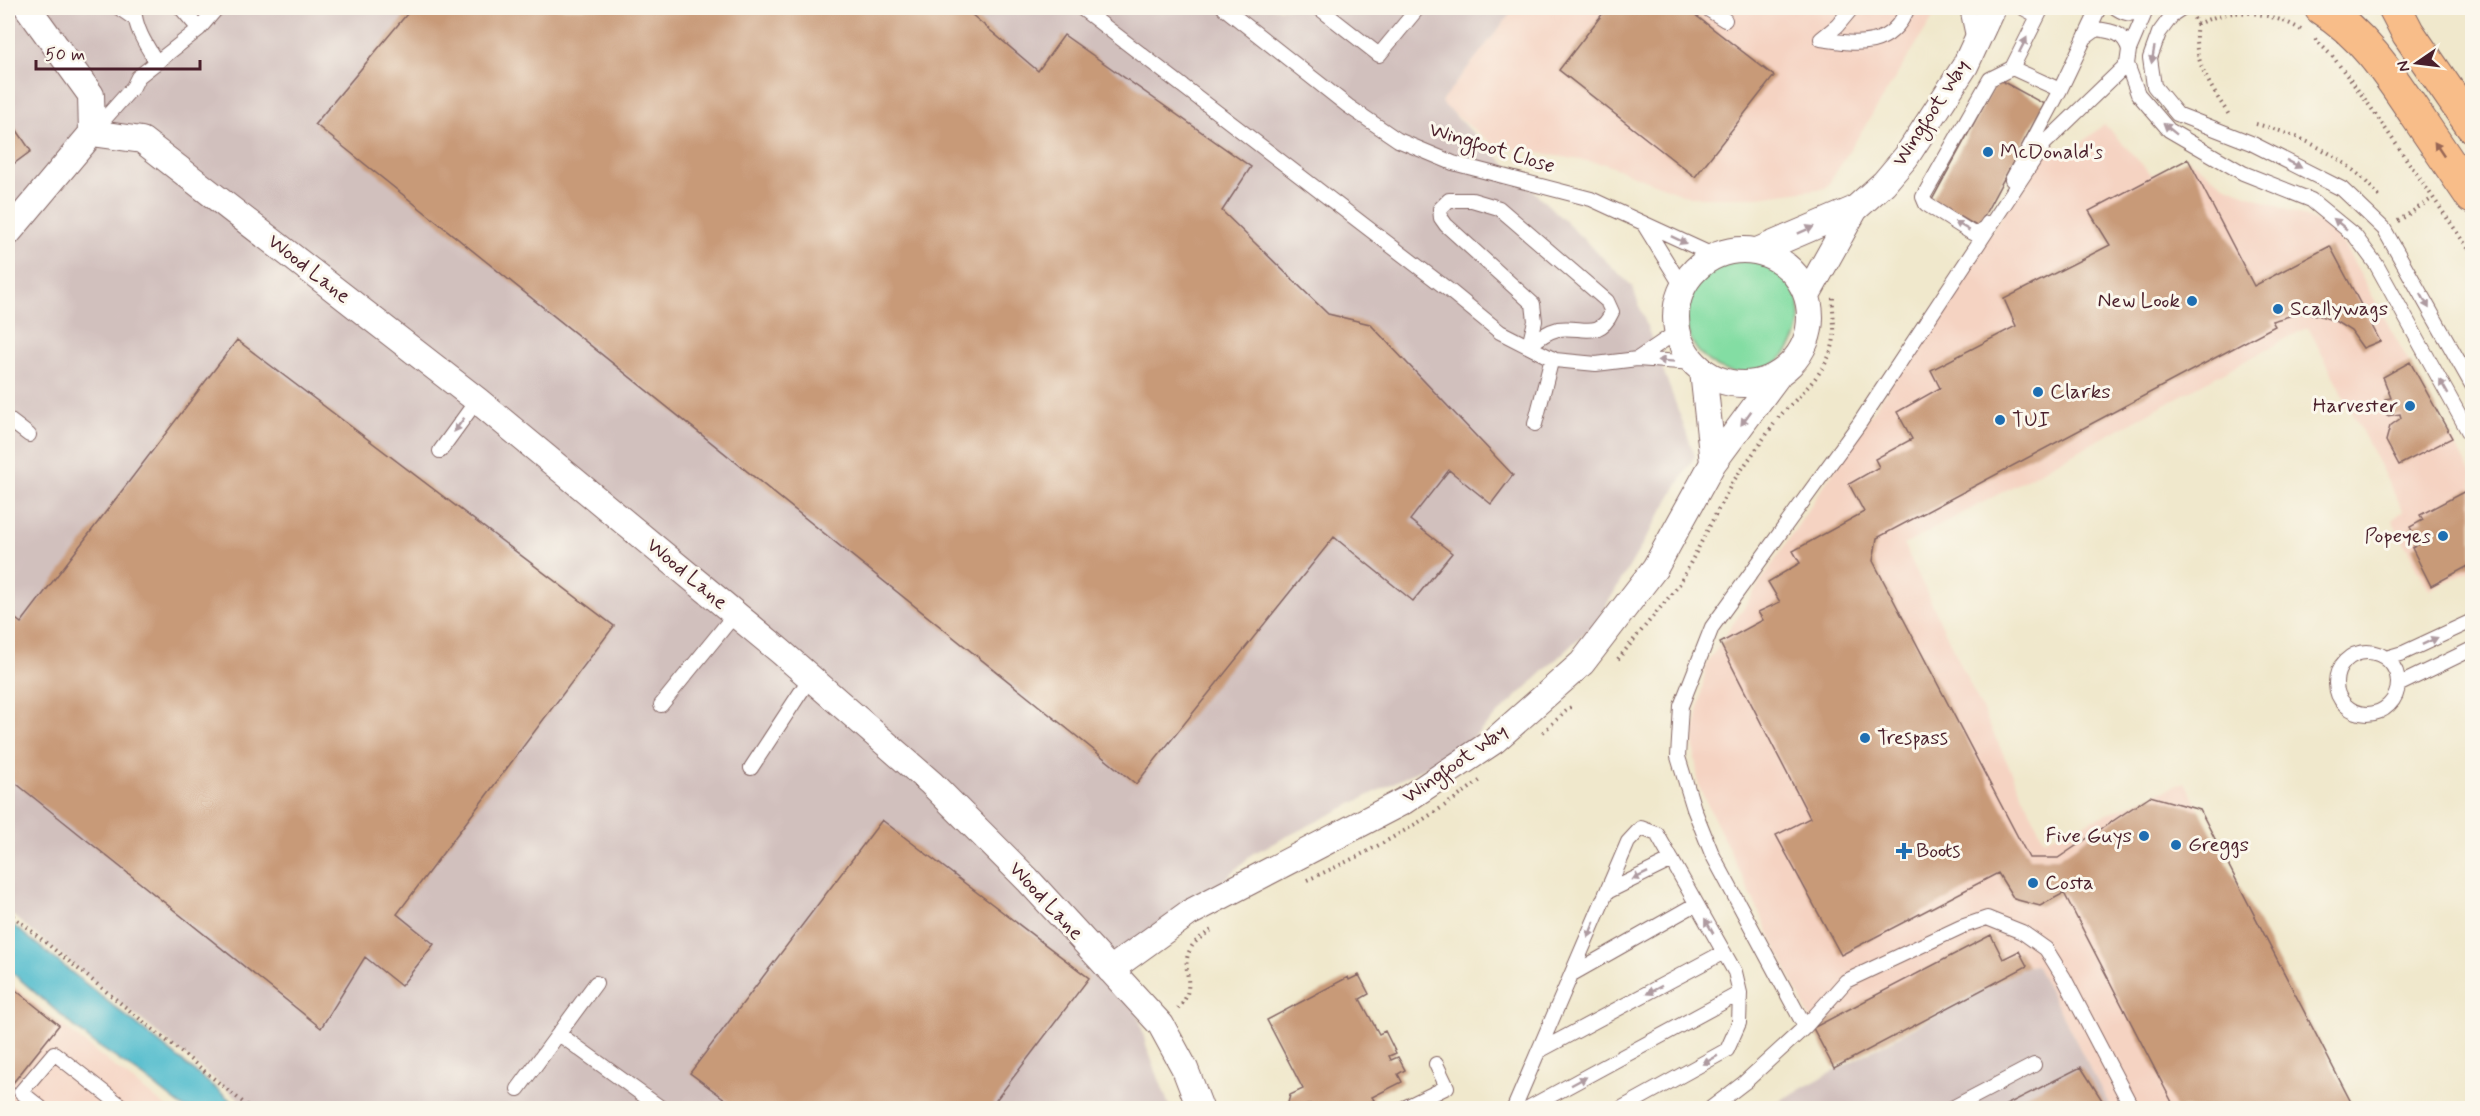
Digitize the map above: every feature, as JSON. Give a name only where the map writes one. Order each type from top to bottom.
[{"type":"main road","points":[[2321,8],[2338,18],[2362,41],[2395,83],[2472,197]]},
{"type":"main road","points":[[2395,8],[2408,33],[2472,126]]},
{"type":"street","points":[[8,233],[92,134],[91,95],[28,8]]},
{"type":"street","name":"Wingfoot Way","points":[[1757,251],[1855,208],[1884,183],[1906,157],[1965,66],[1992,8]]},
{"type":"street","name":"Wood Lane","points":[[92,134],[142,140],[477,400],[735,614],[931,783],[1028,880],[1161,1025],[1185,1069],[1200,1108]]},
{"type":"street","name":"Wingfoot Way","points":[[1807,295],[1855,208]]},
{"type":"street","points":[[1736,250],[1757,251],[1779,260],[1795,275],[1807,295],[1810,317],[1807,339],[1796,359],[1779,374],[1760,382],[1741,384],[1721,380],[1699,367],[1684,348],[1678,331],[1677,309],[1683,288],[1696,269],[1715,256],[1736,250]]},
{"type":"street","points":[[1699,367],[1713,463]]},
{"type":"street","name":"Wingfoot Way","points":[[1110,970],[1189,913],[1404,801],[1494,741],[1582,663],[1655,568],[1713,463],[1779,374]]},
{"type":"lane","points":[[119,8],[134,13],[141,36],[156,63]]},
{"type":"lane","points":[[181,8],[199,29]]},
{"type":"lane","points":[[92,134],[133,87],[138,77],[199,29],[217,8]]},
{"type":"lane","points":[[1081,8],[1500,332],[1552,358],[1596,364],[1637,359],[1699,367]]},
{"type":"lane","name":"Wingfoot Close","points":[[1224,8],[1348,106],[1398,140],[1453,163],[1591,199],[1715,256]]},
{"type":"lane","points":[[1319,8],[1379,55],[1418,8]]},
{"type":"lane","points":[[1706,8],[1725,20]]},
{"type":"lane","points":[[1852,8],[1837,26],[1821,39],[1859,45],[1889,34],[1902,22],[1908,8]]},
{"type":"lane","points":[[1967,8],[1975,43]]},
{"type":"lane","points":[[2023,8],[2040,12],[2012,68],[1990,78],[1923,196],[1926,204],[1972,232],[1980,233],[1987,225],[2060,90],[2100,8]]},
{"type":"lane","points":[[2116,8],[2127,14],[2136,14],[2147,8]]},
{"type":"lane","points":[[1805,1027],[1712,854],[1698,818],[1678,757],[1681,706],[1712,627],[1859,424],[2045,143],[2128,57],[2147,8]]},
{"type":"lane","points":[[2188,12],[2173,14],[2159,33],[2150,57],[2154,86],[2177,114],[2251,142],[2342,189],[2384,229],[2472,385]]},
{"type":"lane","points":[[2085,37],[2097,29],[2113,31],[2121,35],[2127,42],[2128,57],[2138,94],[2169,130],[2243,172],[2311,200],[2355,236],[2376,264],[2472,438]]},
{"type":"lane","points":[[2012,68],[2060,90]]},
{"type":"lane","points":[[1529,346],[1539,331],[1533,304],[1446,225],[1441,218],[1440,209],[1444,203],[1449,200],[1472,200],[1499,208],[1610,306],[1612,312],[1607,322],[1599,328],[1585,331],[1557,329],[1539,331]]},
{"type":"lane","points":[[1644,223],[1683,288]]},
{"type":"lane","points":[[1637,359],[1678,331]]},
{"type":"lane","points":[[1535,424],[1552,358]]},
{"type":"lane","points":[[440,451],[477,400]]},
{"type":"lane","points":[[8,418],[28,435]]},
{"type":"lane","points":[[661,705],[735,614]]},
{"type":"lane","points":[[2386,658],[2403,654],[2472,621]]},
{"type":"lane","points":[[2398,685],[2472,649]]},
{"type":"lane","points":[[2367,651],[2386,658],[2398,676],[2398,685],[2390,705],[2371,714],[2360,714],[2345,706],[2339,697],[2335,681],[2338,671],[2350,656],[2367,651]]},
{"type":"lane","points":[[751,768],[810,678]]},
{"type":"lane","points":[[1514,1108],[1574,973],[1628,842],[1641,828],[1657,834],[1735,972],[1740,993],[1739,1023],[1727,1050],[1622,1108]]},
{"type":"lane","points":[[1607,892],[1672,860]]},
{"type":"lane","points":[[1574,973],[1696,904]]},
{"type":"lane","points":[[1711,1108],[1745,1082],[1805,1027],[1846,981],[1961,927],[1987,918],[2022,932],[2046,949],[2064,978],[2132,1108]]},
{"type":"lane","points":[[1539,1051],[1724,952]]},
{"type":"lane","points":[[518,1089],[596,983]]},
{"type":"lane","points":[[1528,1108],[1740,993]]},
{"type":"lane","points":[[558,1034],[661,1108]]},
{"type":"lane","points":[[41,1108],[21,1092],[54,1053],[124,1108]]},
{"type":"lane","points":[[1404,1108],[1447,1087],[1436,1064]]},
{"type":"lane","points":[[1952,1108],[2034,1065]]},
{"type":"path","points":[[2188,12],[2197,24],[2194,41],[2200,64],[2229,115],[2238,119]]},
{"type":"path","points":[[2197,24],[2236,12],[2270,17],[2298,28],[2316,40],[2333,57],[2367,102],[2472,254]]},
{"type":"path","points":[[2248,122],[2280,130],[2313,144],[2345,164],[2373,189],[2385,205]]},
{"type":"path","points":[[2391,213],[2397,221]]},
{"type":"path","points":[[1617,660],[1679,585],[1732,483],[1779,417],[1810,384],[1824,365],[1833,343],[1833,295]]},
{"type":"path","points":[[1538,736],[1580,698]]},
{"type":"path","points":[[1303,882],[1344,864],[1407,829],[1459,797],[1486,777]]},
{"type":"path","points":[[8,912],[250,1108]]},
{"type":"path","points":[[1161,1025],[1184,1001],[1190,989],[1187,962],[1191,948],[1216,927]]},
{"type":"shaded area","points":[[8,8],[1515,8],[1441,102],[1632,286],[1695,456],[1597,621],[1461,749],[1252,854],[1128,971],[1146,1045],[1170,1108],[250,1108],[8,912]]},
{"type":"shaded area","points":[[1515,8],[1939,8],[1826,188],[1758,197],[1690,197],[1605,164],[1495,146],[1440,103]]},
{"type":"shaded area","points":[[2104,124],[2152,175],[2188,159],[2224,185],[2335,229],[2472,475],[2472,569],[2429,590],[2392,520],[2403,511],[2308,327],[1904,545],[2044,840],[2185,782],[2354,1108],[2111,1108],[2036,965],[2027,966],[1834,1068],[1699,787],[1693,742],[1706,665],[2050,142],[2067,156]]},
{"type":"shaded area","points":[[2036,965],[2111,1108],[1766,1108],[2027,966]]},
{"type":"shaded area","points":[[8,982],[108,1062],[168,1108],[8,1108]]},
{"type":"green space","points":[[1743,259],[1765,263],[1784,275],[1796,294],[1800,316],[1796,338],[1784,357],[1765,369],[1743,373],[1721,369],[1702,357],[1690,338],[1686,316],[1690,294],[1702,275],[1721,263]]},
{"type":"water","points":[[8,921],[240,1108],[184,1108],[144,1077],[92,1042],[8,969]]},
{"type":"building","points":[[412,8],[964,8],[1038,71],[1064,35],[1251,167],[1222,211],[1328,314],[1370,324],[1513,475],[1491,504],[1449,470],[1410,520],[1452,553],[1413,601],[1334,537],[1136,784],[315,124]]},
{"type":"building","points":[[1607,8],[1686,8],[1774,76],[1695,177],[1559,70]]},
{"type":"building","name":"McDonald's","points":[[1998,79],[2044,104],[1978,227],[1932,200]]},
{"type":"building","points":[[8,117],[31,151],[8,168]]},
{"type":"building","points":[[2188,159],[2254,286],[2330,246],[2380,341],[2363,348],[2351,331],[2335,321],[2318,315],[2300,313],[2272,321],[2275,326],[1877,538],[1873,561],[2029,858],[2058,858],[2150,796],[2200,810],[2354,1108],[2175,1108],[2064,893],[2040,906],[2014,899],[1998,873],[1841,955],[1776,835],[1810,818],[1720,643],[1763,620],[1758,612],[1780,602],[1768,582],[1800,563],[1793,551],[1864,512],[1849,484],[1879,467],[1875,459],[1912,439],[1897,412],[1940,388],[1931,370],[2016,326],[2004,299],[2110,245],[2089,211]]},
{"type":"building","points":[[237,340],[614,626],[397,914],[434,944],[401,986],[365,957],[321,1028],[8,777],[8,613],[21,623]]},
{"type":"building","name":"Harvester","points":[[2410,362],[2452,438],[2399,465],[2386,441],[2390,426],[2401,418],[2400,414],[2387,416],[2385,399],[2391,398],[2383,377]]},
{"type":"building","name":"Popeyes","points":[[2471,488],[2472,564],[2431,586],[2412,548],[2419,544],[2410,527],[2423,520],[2420,515]]},
{"type":"building","points":[[882,820],[1089,978],[990,1108],[737,1108],[690,1073]]},
{"type":"building","points":[[1991,935],[2003,959],[2019,951],[2027,966],[1834,1068],[1813,1028]]},
{"type":"building","points":[[1359,975],[1369,994],[1360,999],[1379,1034],[1385,1031],[1396,1053],[1389,1056],[1391,1060],[1398,1057],[1405,1070],[1398,1074],[1402,1082],[1372,1097],[1374,1100],[1358,1108],[1312,1108],[1310,1104],[1301,1108],[1291,1108],[1288,1103],[1290,1095],[1303,1089],[1267,1020],[1348,977],[1349,980]]},
{"type":"building","points":[[8,984],[59,1025],[8,1089]]},
{"type":"building","points":[[2081,1067],[2107,1108],[2000,1108]]},
{"type":"place","name":"McDonald's","points":[[1988,152]]},
{"type":"place","name":"New Look","points":[[2192,301]]},
{"type":"place","name":"Scallywags","points":[[2278,309]]},
{"type":"place","name":"Clarks","points":[[2038,392]]},
{"type":"place","name":"Harvester","points":[[2410,406]]},
{"type":"place","name":"TUI","points":[[2000,420]]},
{"type":"place","name":"Popeyes","points":[[2443,536]]},
{"type":"place","name":"Trespass","points":[[1865,738]]},
{"type":"place","name":"Five Guys","points":[[2144,836]]},
{"type":"place","name":"Greggs","points":[[2176,845]]},
{"type":"place","name":"Boots","points":[[1904,851]]},
{"type":"place","name":"Costa","points":[[2033,883]]}]
